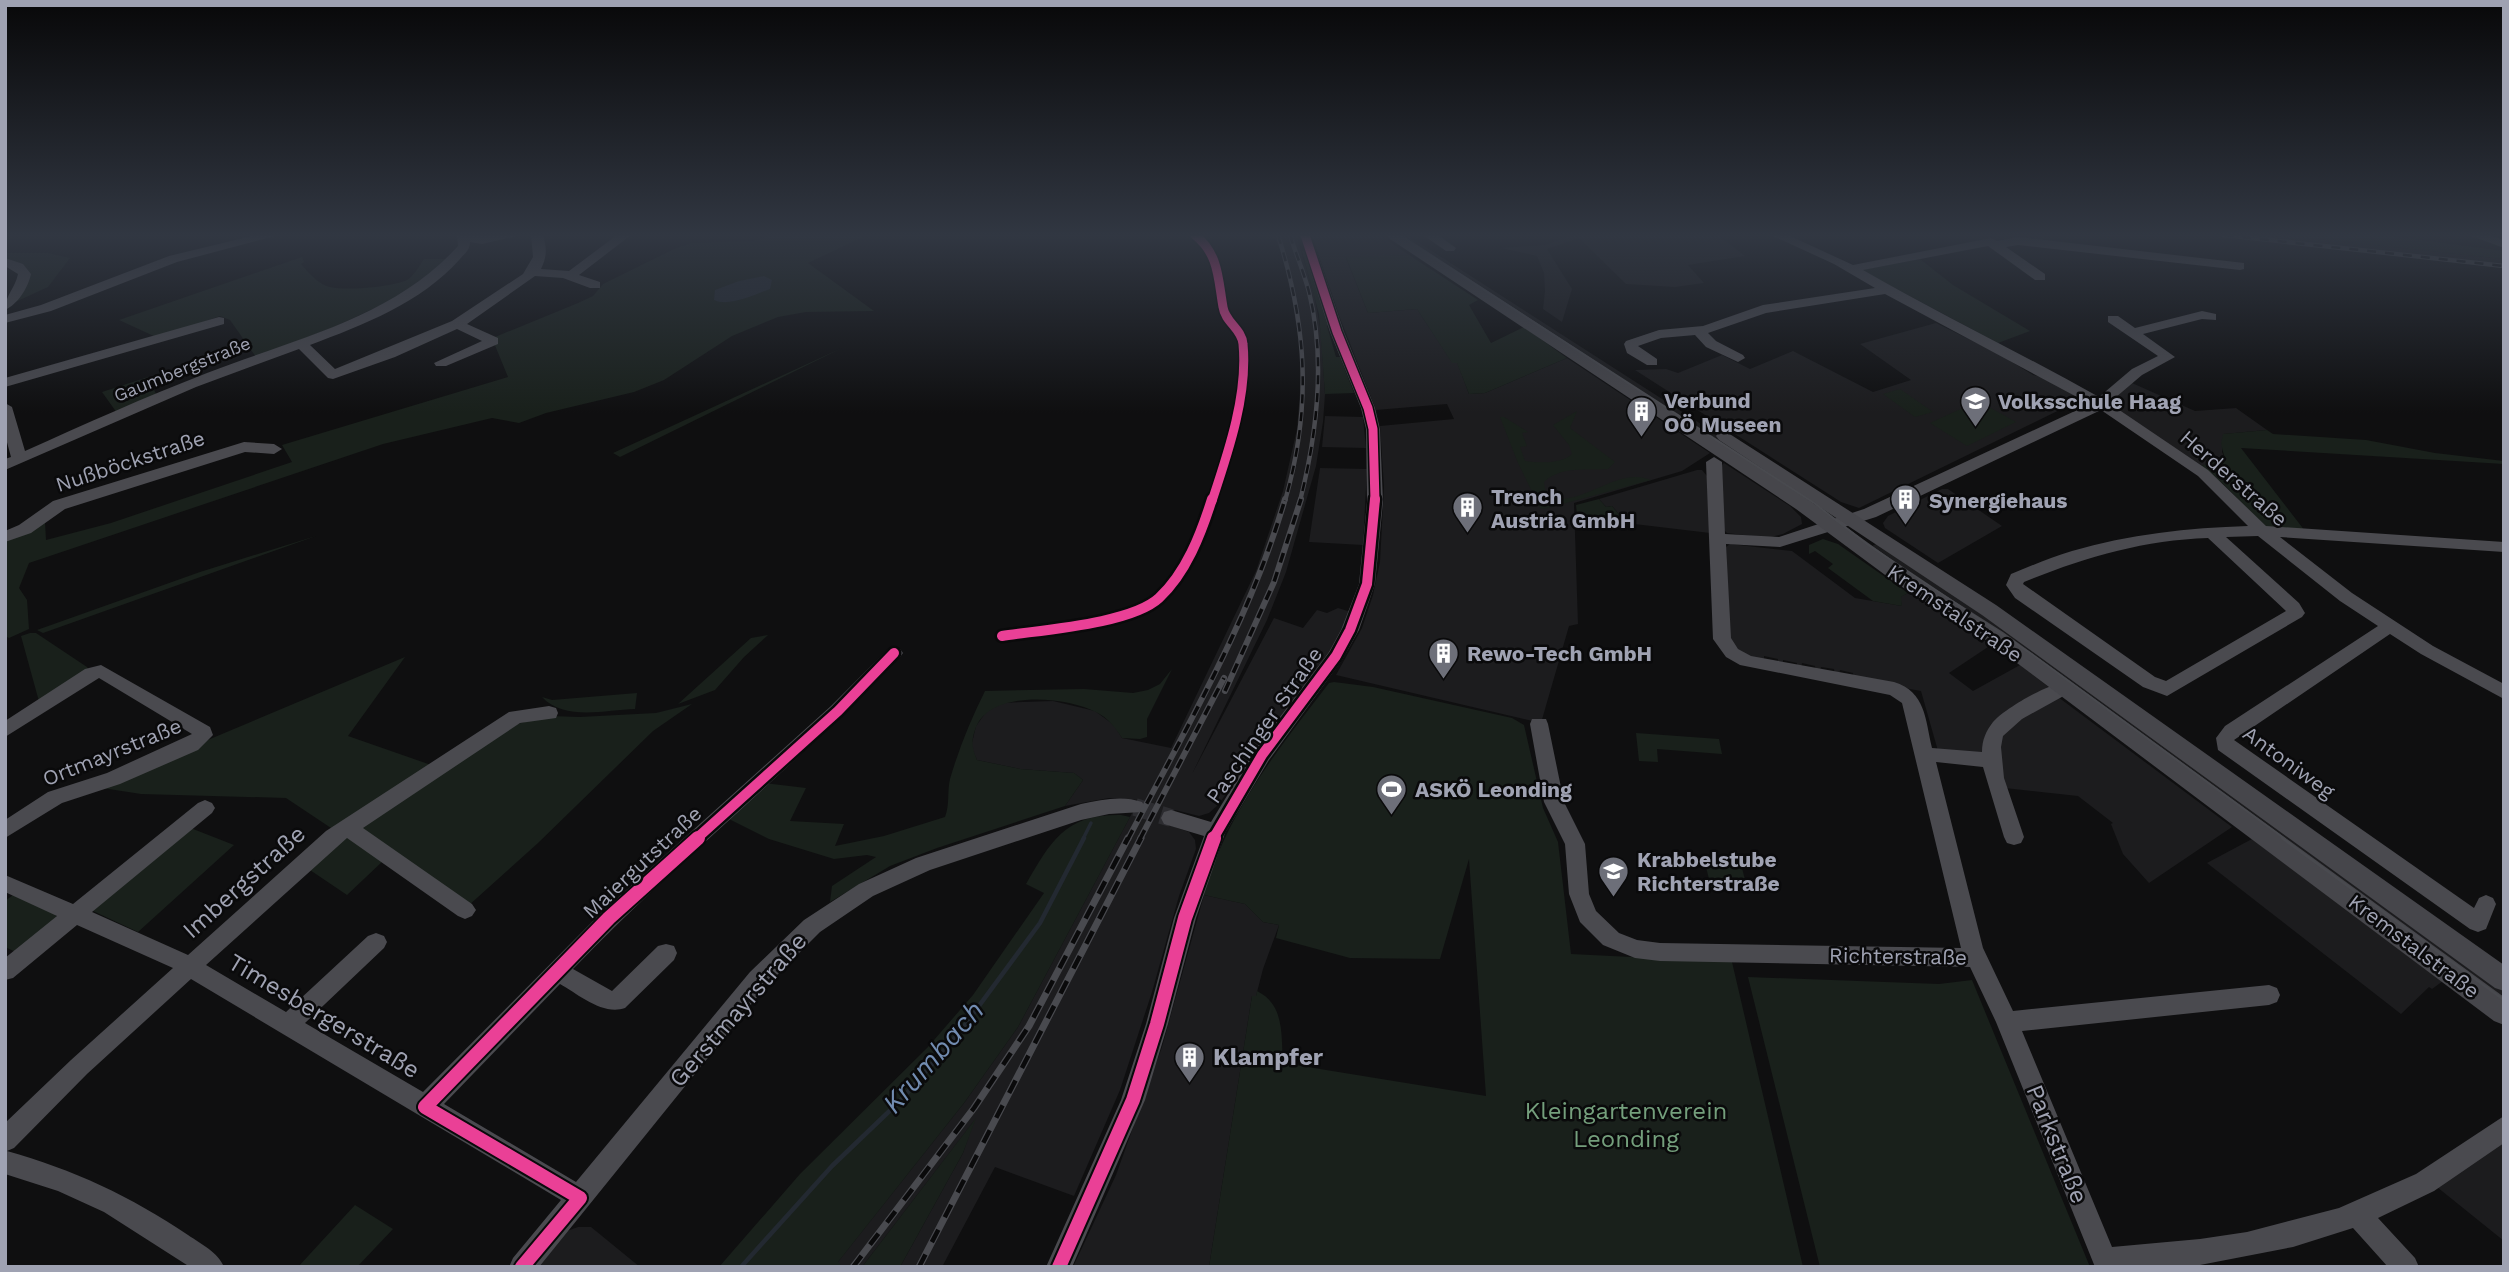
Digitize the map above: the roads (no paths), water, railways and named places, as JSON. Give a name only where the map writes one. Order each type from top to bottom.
[{"type":"main road","name":"Kremstalstraße","points":[[1482,294],[1683,426],[1920,589],[2004,642],[2504,1013]]},
{"type":"main road","name":"Kremstalstraße","points":[[1504,294],[1854,519],[2012,626],[2504,980]]},
{"type":"street","points":[[5,318],[46,308],[81,294]]},
{"type":"street","name":"Gaumbergstraße","points":[[12,462],[190,384],[301,344],[408,294]]},
{"type":"street","points":[[301,344],[333,375],[390,354],[457,324],[500,294]]},
{"type":"street","name":"Paschinger Straße","points":[[1059,1267],[1133,1100],[1157,1024],[1185,918],[1216,831],[1262,755],[1336,656],[1360,608],[1370,569],[1375,502],[1375,462],[1370,415],[1325,294]]},
{"type":"street","points":[[1653,362],[1631,349],[1631,344],[1659,334],[1699,331],[1755,310],[1856,294]]},
{"type":"street","name":"Herderstraße","points":[[1892,294],[2100,403],[2203,473],[2262,531],[2389,626],[2504,692]]},
{"type":"street","points":[[2134,332],[2202,315],[2211,317]]},
{"type":"street","points":[[1718,538],[1762,543],[1780,542],[1831,527],[1986,461],[2092,410],[2137,372],[2167,360],[2165,352],[2113,319]]},
{"type":"street","points":[[5,383],[219,321]]},
{"type":"street","points":[[441,363],[493,341],[457,324]]},
{"type":"street","points":[[1699,331],[1711,344],[1738,358]]},
{"type":"street","points":[[5,407],[12,462]]},
{"type":"street","name":"Nußböckstraße","points":[[5,537],[25,529],[59,505],[244,447],[274,449]]},
{"type":"street","name":"Richterstraße","points":[[1539,724],[1554,802],[1575,844],[1581,905],[1593,924],[1611,939],[1635,949],[1660,953],[1977,958],[1969,939],[1912,701],[1894,689],[1758,664],[1738,657],[1728,649],[1722,639],[1714,462]]},
{"type":"street","points":[[2212,533],[2293,607],[2296,613],[2167,689],[2149,682],[2021,594],[2014,585],[2017,579],[2049,564],[2101,546],[2172,534],[2262,531],[2504,547]]},
{"type":"street","name":"Antoniweg","points":[[2389,626],[2232,731],[2225,738],[2224,745],[2478,923],[2486,904]]},
{"type":"street","name":"Maiergutstraße","points":[[425,1107],[644,884],[838,711],[894,653]]},
{"type":"street","name":"Ortmayrstraße","points":[[5,730],[91,674],[100,671],[203,732],[201,739],[113,779],[55,797],[5,830]]},
{"type":"street","points":[[2014,837],[1990,760],[1991,744],[2000,725],[2063,688]]},
{"type":"street","name":"Imbergstraße","points":[[5,1140],[79,1067],[332,837],[516,716],[549,713]]},
{"type":"street","points":[[1923,754],[1990,760]]},
{"type":"street","name":"Gerstmayrstraße","points":[[522,1267],[758,979],[812,926],[866,890],[923,864],[1081,812],[1109,806],[1135,807]]},
{"type":"street","points":[[5,971],[205,808]]},
{"type":"street","points":[[1171,818],[1216,831]]},
{"type":"street","points":[[348,828],[464,910]]},
{"type":"street","name":"Timesbergerstraße","points":[[5,883],[190,966],[580,1198]]},
{"type":"street","points":[[287,1025],[376,942]]},
{"type":"street","points":[[557,971],[610,1001],[617,1001],[666,953]]},
{"type":"street","name":"Parkstraße","points":[[1977,958],[2007,1022],[2106,1264]]},
{"type":"street","points":[[2007,1022],[2269,995]]},
{"type":"street","points":[[2106,1264],[2240,1247],[2274,1240],[2358,1215],[2439,1175],[2504,1127]]},
{"type":"street","points":[[5,1162],[48,1173],[94,1193],[163,1232],[211,1267]]},
{"type":"street","points":[[2358,1215],[2406,1267]]},
{"type":"waterway","name":"Krumbach","points":[[1083,839],[1091,823]]},
{"type":"waterway","name":"Krumbach","points":[[741,1267],[832,1166],[901,1100],[959,1033],[1040,923],[1084,838]]},
{"type":"tunnel","points":[[1135,807],[1171,818]]},
{"type":"tram line","points":[[1491,294],[1814,503],[1867,544],[2033,655],[2285,839]]},
{"type":"tram line","points":[[2282,838],[2504,1000]]},
{"type":"railway","points":[[1285,501],[1294,466],[1302,400],[1300,335],[1293,294]]},
{"type":"railway","points":[[1300,501],[1311,450],[1317,397],[1317,344],[1309,294]]},
{"type":"railway","points":[[1128,839],[1194,715],[1235,630],[1271,544],[1285,499]]},
{"type":"railway","points":[[1225,691],[1274,582],[1301,499]]},
{"type":"railway","points":[[1140,839],[1224,678]]},
{"type":"railway","points":[[853,1267],[974,1108],[1029,1026],[1128,838]]},
{"type":"railway","points":[[919,1267],[1141,838]]},
{"type":"place","name":"Volksschule Haag","points":[[1975,428]]},
{"type":"place","name":"Verbund OÖ Museen","points":[[1641,439]]},
{"type":"place","name":"Synergiehaus","points":[[1906,527]]},
{"type":"place","name":"Trench Austria GmbH","points":[[1468,535]]},
{"type":"place","name":"Rewo-Tech GmbH","points":[[1444,680]]},
{"type":"place","name":"ASKÖ Leonding","points":[[1392,816]]},
{"type":"place","name":"Krabbelstube Richterstraße","points":[[1614,898]]},
{"type":"place","name":"Klampfer","points":[[1190,1084]]},
{"type":"park label","name":"Kleingartenverein Leonding","points":[[1626,1125]]}]
